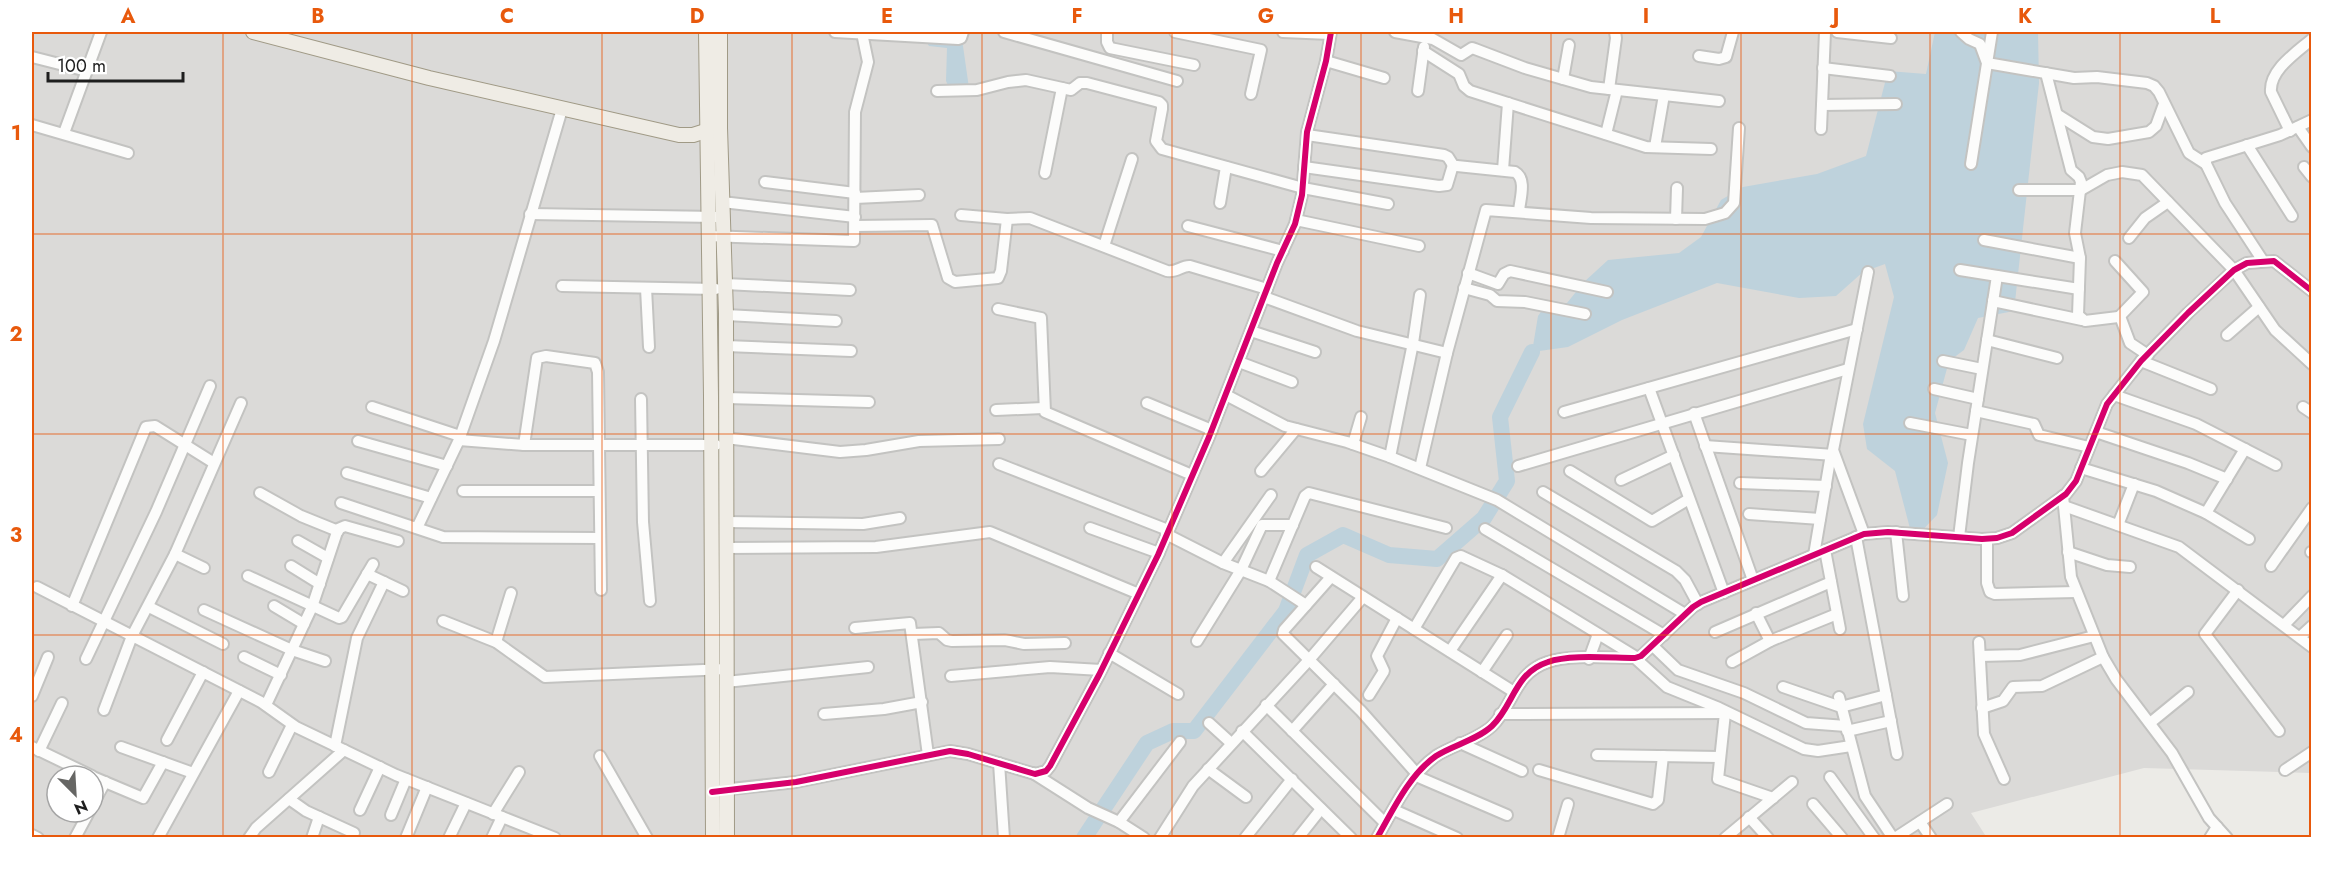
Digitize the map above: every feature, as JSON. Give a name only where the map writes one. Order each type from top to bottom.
[{"type":"main road","points":[[253,32],[429,78],[679,135],[693,135],[713,129]]},
{"type":"main road","points":[[706,32],[713,129],[722,202],[726,315],[726,398],[721,443],[721,673]]},
{"type":"main road","points":[[713,837],[719,791],[719,715],[726,548],[721,443],[709,289],[708,236],[720,32]]},
{"type":"main road","points":[[719,791],[727,837]]},
{"type":"street","points":[[64,133],[101,32]]},
{"type":"street","points":[[835,32],[892,33],[958,39],[961,38],[963,32]]},
{"type":"street","points":[[708,236],[854,241],[855,112],[868,62],[858,32]]},
{"type":"street","points":[[1004,32],[1023,34],[1177,81]]},
{"type":"street","points":[[1107,32],[1107,42],[1110,48],[1194,65]]},
{"type":"street","points":[[1175,32],[1261,50],[1251,94]]},
{"type":"street","points":[[1032,773],[1042,773],[1050,766],[1159,553],[1212,430],[1296,220],[1303,188],[1307,135],[1326,61],[1330,33],[1283,32]]},
{"type":"street","points":[[1395,32],[1437,40],[1461,55],[1472,48],[1525,68],[1591,87],[1719,101]]},
{"type":"street","points":[[1606,134],[1613,89],[1615,32]]},
{"type":"street","points":[[1699,56],[1719,59],[1726,57],[1732,32]]},
{"type":"street","points":[[1821,129],[1824,32]]},
{"type":"street","points":[[1837,32],[1891,38]]},
{"type":"street","points":[[1961,32],[1980,44],[1987,63]]},
{"type":"street","points":[[1971,164],[1992,32]]},
{"type":"street","points":[[1418,91],[1425,37]]},
{"type":"street","points":[[2312,39],[2284,64],[2272,81],[2271,92],[2294,129],[2312,147]]},
{"type":"street","points":[[1563,80],[1569,45]]},
{"type":"street","points":[[1423,51],[1459,74],[1467,90],[1641,146],[1711,149]]},
{"type":"street","points":[[32,57],[87,71]]},
{"type":"street","points":[[1326,61],[1384,78]]},
{"type":"street","points":[[1987,63],[2074,78],[2097,77],[2147,83],[2157,89],[2189,153],[2206,164]]},
{"type":"street","points":[[1823,68],[1890,76]]},
{"type":"street","points":[[2046,73],[2071,170],[2079,177],[2081,189],[2075,233],[2080,258],[2078,315],[2082,320]]},
{"type":"street","points":[[938,91],[977,90],[1017,81],[1034,81],[1075,89],[1083,82],[1159,102],[1162,109],[1155,137],[1158,147],[1303,188],[1388,204]]},
{"type":"street","points":[[1044,173],[1062,88]]},
{"type":"street","points":[[1655,147],[1664,95]]},
{"type":"street","points":[[1503,170],[1508,103]]},
{"type":"street","points":[[1822,105],[1896,104]]},
{"type":"street","points":[[2058,115],[2093,136],[2108,140],[2149,132],[2156,126],[2164,104]]},
{"type":"street","points":[[417,528],[460,438],[494,341],[562,109]]},
{"type":"street","points":[[2263,261],[2225,203],[2206,164],[2206,158],[2294,129],[2312,120]]},
{"type":"street","points":[[32,125],[128,153]]},
{"type":"street","points":[[1420,468],[1484,212],[1490,208],[1591,218],[1709,219],[1725,213],[1734,203],[1739,128]]},
{"type":"street","points":[[1304,167],[1443,186],[1450,181],[1453,165],[1444,155],[1307,135]]},
{"type":"street","points":[[2247,145],[2292,216]]},
{"type":"street","points":[[1104,246],[1132,159]]},
{"type":"street","points":[[1453,165],[1515,172],[1521,177],[1519,211]]},
{"type":"street","points":[[1220,203],[1226,167]]},
{"type":"street","points":[[2304,167],[2312,177]]},
{"type":"street","points":[[2019,190],[2081,189],[2107,175],[2136,173],[2145,177],[2234,270],[2281,336],[2312,364]]},
{"type":"street","points":[[765,182],[855,195],[919,195]]},
{"type":"street","points":[[1676,219],[1677,188]]},
{"type":"street","points":[[722,202],[855,222],[932,225],[948,278],[956,282],[998,278],[1001,271],[1007,219]]},
{"type":"street","points":[[2129,238],[2145,218],[2168,202]]},
{"type":"street","points":[[530,214],[723,217]]},
{"type":"street","points":[[961,215],[1007,219],[1030,218],[1167,271],[1176,271],[1190,266],[1265,293],[1349,328],[1447,353]]},
{"type":"street","points":[[1296,220],[1419,246]]},
{"type":"street","points":[[1188,226],[1283,251]]},
{"type":"street","points":[[1984,240],[2080,258]]},
{"type":"street","points":[[1993,301],[2082,320],[2119,317],[2143,292],[2115,261]]},
{"type":"street","points":[[1377,837],[1416,775],[1433,758],[1486,731],[1500,714],[1521,679],[1546,662],[1559,659],[1636,658],[1645,653],[1698,604],[1860,536],[1875,532],[1896,532],[1987,539],[2012,532],[2064,501],[2076,481],[2107,404],[2144,358],[2234,270],[2247,263],[2274,261],[2312,291]]},
{"type":"street","points":[[1960,270],[2079,290]]},
{"type":"street","points":[[1468,273],[1498,284],[1504,274],[1510,271],[1606,292]]},
{"type":"street","points":[[1840,628],[1831,582],[1820,553],[1820,519],[1868,272]]},
{"type":"street","points":[[1959,537],[1972,435],[1997,276]]},
{"type":"street","points":[[562,286],[850,290]]},
{"type":"street","points":[[646,288],[649,347]]},
{"type":"street","points":[[1464,288],[1490,296],[1497,301],[1525,302],[1585,314]]},
{"type":"street","points":[[1390,457],[1413,344],[1420,295]]},
{"type":"street","points":[[2227,335],[2259,307]]},
{"type":"street","points":[[998,309],[1041,318],[1043,408],[1048,415],[1192,475]]},
{"type":"street","points":[[726,315],[836,321]]},
{"type":"street","points":[[2119,317],[2130,343],[2144,358],[2211,389]]},
{"type":"street","points":[[1564,412],[1857,329]]},
{"type":"street","points":[[1251,331],[1315,352]]},
{"type":"street","points":[[1987,340],[2057,358]]},
{"type":"street","points":[[726,346],[851,351]]},
{"type":"street","points":[[524,445],[537,358],[546,356],[590,362],[597,367],[601,590]]},
{"type":"street","points":[[1943,360],[1982,369]]},
{"type":"street","points":[[1239,362],[1292,382]]},
{"type":"street","points":[[1518,466],[1848,369]]},
{"type":"street","points":[[86,659],[210,386]]},
{"type":"street","points":[[1649,388],[1724,593]]},
{"type":"street","points":[[1934,390],[1978,399]]},
{"type":"street","points":[[1226,395],[1296,429],[1353,444],[1390,457],[1497,500],[1685,614]]},
{"type":"street","points":[[2114,395],[2196,424],[2276,465]]},
{"type":"street","points":[[726,398],[869,402]]},
{"type":"street","points":[[641,399],[643,522],[650,601]]},
{"type":"street","points":[[104,710],[132,636],[175,554],[241,403]]},
{"type":"street","points":[[1147,403],[1212,430]]},
{"type":"street","points":[[372,407],[460,438],[524,445],[721,443],[840,452],[919,441],[999,439]]},
{"type":"street","points":[[996,411],[1043,408]]},
{"type":"street","points":[[1976,411],[2034,424],[2039,435],[2089,447]]},
{"type":"street","points":[[1694,413],[1753,580]]},
{"type":"street","points":[[1353,444],[1361,417]]},
{"type":"street","points":[[1910,423],[1972,435]]},
{"type":"street","points":[[72,606],[146,428],[155,426],[214,463]]},
{"type":"street","points":[[1261,471],[1296,429]]},
{"type":"street","points":[[2096,432],[2227,478]]},
{"type":"street","points":[[358,441],[447,466]]},
{"type":"street","points":[[1705,446],[1833,455]]},
{"type":"street","points":[[2206,513],[2246,449]]},
{"type":"street","points":[[1621,480],[1674,455]]},
{"type":"street","points":[[1833,455],[1860,536],[1897,754]]},
{"type":"street","points":[[999,464],[1167,532],[1223,563],[1269,581],[1306,605]]},
{"type":"street","points":[[2081,468],[2156,491],[2206,513],[2249,539]]},
{"type":"street","points":[[1570,471],[1652,521],[1689,499]]},
{"type":"street","points":[[347,473],[431,498]]},
{"type":"street","points":[[1740,483],[1826,486]]},
{"type":"street","points":[[2118,525],[2134,484]]},
{"type":"street","points":[[464,491],[599,491]]},
{"type":"street","points":[[1543,492],[1676,571],[1685,580],[1698,604]]},
{"type":"street","points":[[260,493],[301,516],[338,531]]},
{"type":"street","points":[[1269,581],[1305,496],[1310,493],[1446,528]]},
{"type":"street","points":[[1223,563],[1272,495]]},
{"type":"street","points":[[2064,501],[2179,548],[2312,646]]},
{"type":"street","points":[[2064,501],[2071,577],[2103,657],[2116,679],[2172,753],[2209,818],[2227,837]]},
{"type":"street","points":[[341,503],[448,538],[600,538]]},
{"type":"street","points":[[2271,566],[2312,508]]},
{"type":"street","points":[[1749,514],[1820,519]]},
{"type":"street","points":[[726,522],[863,524],[900,518]]},
{"type":"street","points":[[1197,641],[1241,570],[1262,525],[1293,525]]},
{"type":"street","points":[[266,705],[312,607],[341,526],[398,541]]},
{"type":"street","points":[[1090,528],[1159,553]]},
{"type":"street","points":[[1485,529],[1664,635]]},
{"type":"street","points":[[726,548],[876,547],[990,532],[1139,594]]},
{"type":"street","points":[[1896,532],[1903,596]]},
{"type":"street","points":[[1987,539],[1987,583],[1990,592],[1995,594],[2076,592]]},
{"type":"street","points":[[298,541],[328,558]]},
{"type":"street","points":[[2068,552],[2107,565],[2130,567]]},
{"type":"street","points":[[175,554],[204,568]]},
{"type":"street","points":[[1414,629],[1458,556],[1502,575],[1598,634],[1636,658],[1667,687],[1811,751],[1851,746]]},
{"type":"street","points":[[248,576],[312,607],[335,617],[342,617],[374,564]]},
{"type":"street","points":[[291,566],[320,584]]},
{"type":"street","points":[[1316,567],[1514,692]]},
{"type":"street","points":[[367,574],[403,591]]},
{"type":"street","points":[[1450,651],[1502,575]]},
{"type":"street","points":[[1331,577],[1283,632],[1362,711],[1416,775],[1506,815]]},
{"type":"street","points":[[249,837],[250,833],[289,799],[340,748],[357,638],[384,582]]},
{"type":"street","points":[[1714,632],[1831,582]]},
{"type":"street","points":[[37,587],[266,705],[292,725],[406,779],[498,815],[536,834],[555,837]]},
{"type":"street","points":[[2238,590],[2205,634],[2279,731]]},
{"type":"street","points":[[496,642],[511,593]]},
{"type":"street","points":[[2284,625],[2312,596]]},
{"type":"street","points":[[1160,837],[1189,792],[1208,769],[1309,660],[1363,597]]},
{"type":"street","points":[[274,606],[304,624]]},
{"type":"street","points":[[149,607],[224,644]]},
{"type":"street","points":[[204,609],[292,650],[325,660]]},
{"type":"street","points":[[1756,614],[1770,641]]},
{"type":"street","points":[[1732,662],[1770,641],[1837,614]]},
{"type":"street","points":[[1369,694],[1384,671],[1377,656],[1397,618]]},
{"type":"street","points":[[443,621],[496,642],[545,677],[868,667]]},
{"type":"street","points":[[855,628],[910,623],[928,755]]},
{"type":"street","points":[[2300,637],[2312,626]]},
{"type":"street","points":[[913,634],[939,633],[952,641],[1005,640],[1024,644],[1065,643]]},
{"type":"street","points":[[1589,659],[1598,634]]},
{"type":"street","points":[[1482,672],[1507,635]]},
{"type":"street","points":[[1980,656],[2020,655],[2094,636]]},
{"type":"street","points":[[1979,642],[1984,734],[2004,779]]},
{"type":"street","points":[[1653,646],[1678,670],[1744,693],[1806,723],[1847,728],[1891,721]]},
{"type":"street","points":[[1109,653],[1178,694]]},
{"type":"street","points":[[32,696],[48,657]]},
{"type":"street","points":[[244,657],[281,675]]},
{"type":"street","points":[[1983,708],[2003,701],[2013,687],[2042,686],[2103,657]]},
{"type":"street","points":[[951,676],[1050,667],[1101,670]]},
{"type":"street","points":[[167,740],[203,672]]},
{"type":"street","points":[[1292,731],[1334,684]]},
{"type":"street","points":[[1784,687],[1840,702],[1886,695]]},
{"type":"street","points":[[158,837],[239,691]]},
{"type":"street","points":[[2150,723],[2188,692]]},
{"type":"street","points":[[824,714],[884,709],[922,702]]},
{"type":"street","points":[[1840,702],[1865,796],[1894,837],[1947,804]]},
{"type":"street","points":[[63,703],[35,749],[67,764]]},
{"type":"street","points":[[1266,705],[1385,823]]},
{"type":"street","points":[[1500,714],[1727,713]]},
{"type":"street","points":[[1727,713],[1717,776],[1720,781],[1773,798]]},
{"type":"street","points":[[1209,723],[1231,743]]},
{"type":"street","points":[[269,772],[292,725]]},
{"type":"street","points":[[1242,731],[1351,837]]},
{"type":"street","points":[[1119,822],[1180,742]]},
{"type":"street","points":[[1460,743],[1522,771]]},
{"type":"street","points":[[120,747],[193,773]]},
{"type":"street","points":[[719,791],[796,782],[950,751],[1032,773],[1088,808],[1119,822],[1144,837]]},
{"type":"street","points":[[2285,770],[2312,752]]},
{"type":"street","points":[[1597,755],[1719,756]]},
{"type":"street","points":[[600,756],[647,837]]},
{"type":"street","points":[[1539,770],[1653,804],[1658,800],[1663,756]]},
{"type":"street","points":[[105,782],[142,798],[163,762]]},
{"type":"street","points":[[999,763],[1004,837]]},
{"type":"street","points":[[360,810],[380,767]]},
{"type":"street","points":[[1208,769],[1246,797]]},
{"type":"street","points":[[492,837],[498,815],[519,772]]},
{"type":"street","points":[[1830,777],[1874,837]]},
{"type":"street","points":[[391,815],[406,779]]},
{"type":"street","points":[[1245,837],[1292,779]]},
{"type":"street","points":[[1729,836],[1792,782]]},
{"type":"street","points":[[406,837],[427,787]]},
{"type":"street","points":[[289,799],[306,811],[354,833]]},
{"type":"street","points":[[449,837],[466,803]]},
{"type":"street","points":[[1558,837],[1568,804]]},
{"type":"street","points":[[1813,804],[1842,837]]},
{"type":"street","points":[[1298,837],[1321,809]]},
{"type":"street","points":[[1394,810],[1457,837]]},
{"type":"street","points":[[312,837],[319,817]]},
{"type":"street","points":[[1749,817],[1768,837]]},
{"type":"street","points":[[1920,822],[1931,837]]},
{"type":"street","points":[[2210,837],[2217,827]]},
{"type":"street","points":[[32,835],[38,837]]},
{"type":"shaded area","points":[[32,32],[2311,32],[2311,773],[2144,768],[1971,813],[1987,838],[32,837]]},
{"type":"water","points":[[922,32],[961,32],[969,88],[953,96],[946,81],[947,48],[929,46]]},
{"type":"water","points":[[1935,32],[2038,32],[2039,83],[2014,311],[1978,318],[1964,350],[1949,361],[1935,413],[1948,463],[1937,515],[1913,540],[1895,471],[1867,449],[1863,424],[1894,297],[1885,264],[1863,272],[1836,296],[1799,298],[1717,283],[1622,320],[1568,347],[1532,352],[1538,316],[1547,303],[1567,303],[1584,282],[1608,260],[1679,253],[1701,237],[1721,200],[1743,187],[1817,174],[1866,156],[1888,71],[1926,74]]},
{"type":"waterway","points":[[1084,838],[1147,743],[1173,731],[1194,731],[1286,611],[1307,555],[1343,535],[1389,555],[1437,559],[1484,518],[1507,481],[1500,417],[1532,352]]},
{"type":"cycle path","points":[[712,792],[796,782],[950,751],[968,754],[1035,774],[1046,771],[1099,675],[1158,555],[1209,437],[1277,263],[1295,224],[1302,195],[1307,132],[1326,61],[1331,32]]},
{"type":"cycle path","points":[[1377,838],[1402,794],[1426,764],[1436,756],[1492,726],[1521,682],[1537,667],[1567,658],[1635,658],[1641,656],[1701,602],[1864,534],[1888,532],[1982,539],[1997,538],[2012,533],[2066,494],[2076,481],[2107,404],[2141,361],[2234,270],[2247,263],[2274,261],[2312,291]]}]
